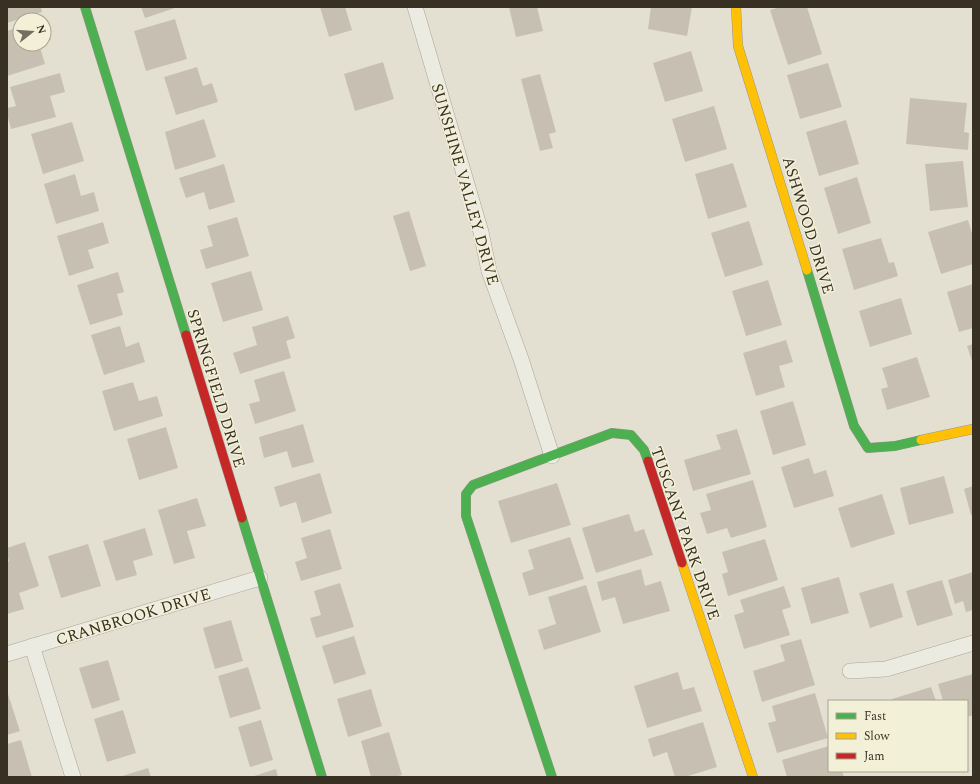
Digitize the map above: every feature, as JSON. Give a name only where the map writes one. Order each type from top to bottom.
[{"type":"street","name":"SPRINGFIELD DRIVE","points":[[84,7],[322,777]]},
{"type":"street","name":"SUNSHINE VALLEY DRIVE","points":[[415,7],[481,232],[490,271],[522,359],[552,456]]},
{"type":"street","name":"ASHWOOD DRIVE","points":[[736,7],[738,46],[785,194],[854,426],[868,448],[895,446],[973,429]]},
{"type":"street","name":"TUSCANY PARK DRIVE","points":[[552,777],[466,516],[466,494],[472,485],[612,433],[631,435],[644,450],[753,777]]},
{"type":"street","name":"CRANBROOK DRIVE","points":[[7,654],[260,578]]},
{"type":"street","points":[[850,671],[886,669],[973,643]]},
{"type":"street","points":[[32,646],[72,777]]},
{"type":"building","points":[[7,7],[41,7],[42,12],[12,12],[12,21],[7,23]]},
{"type":"building","points":[[141,7],[178,7],[145,18]]},
{"type":"building","points":[[320,7],[345,7],[352,30],[329,37]]},
{"type":"building","points":[[509,7],[537,7],[543,31],[516,37]]},
{"type":"building","points":[[651,7],[692,7],[687,36],[648,29]]},
{"type":"building","points":[[780,7],[807,7],[822,54],[788,65],[770,10]]},
{"type":"building","points":[[175,19],[187,59],[146,71],[134,31]]},
{"type":"building","points":[[12,29],[12,52],[41,52],[45,64],[7,76],[7,31]]},
{"type":"building","points":[[691,51],[703,91],[665,102],[653,63]]},
{"type":"building","points":[[383,62],[394,99],[355,111],[344,74]]},
{"type":"building","points":[[828,63],[842,107],[800,119],[787,75]]},
{"type":"building","points":[[197,67],[203,86],[212,83],[218,102],[176,115],[164,77]]},
{"type":"building","points":[[60,73],[65,92],[50,96],[56,117],[11,129],[7,108],[16,106],[10,87]]},
{"type":"building","points":[[540,74],[556,132],[549,134],[553,148],[540,151],[521,79]]},
{"type":"building","points":[[910,98],[967,103],[964,132],[969,133],[968,150],[906,144]]},
{"type":"building","points":[[714,106],[727,149],[685,162],[672,119]]},
{"type":"building","points":[[204,119],[216,157],[175,170],[165,132]]},
{"type":"building","points":[[846,120],[859,164],[819,176],[806,132]]},
{"type":"building","points":[[72,122],[84,161],[43,174],[31,134]]},
{"type":"building","points":[[963,161],[968,207],[930,211],[925,164]]},
{"type":"building","points":[[733,163],[747,207],[708,219],[695,174]]},
{"type":"building","points":[[224,164],[235,202],[209,210],[204,192],[186,198],[179,178]]},
{"type":"building","points":[[75,174],[81,196],[94,192],[99,211],[56,224],[44,184]]},
{"type":"building","points":[[857,177],[871,223],[838,234],[824,188]]},
{"type":"building","points":[[409,211],[426,266],[410,271],[393,216]]},
{"type":"building","points":[[237,217],[249,256],[206,269],[200,250],[213,246],[207,226]]},
{"type":"building","points":[[968,220],[973,237],[973,264],[941,274],[928,232]]},
{"type":"building","points":[[749,221],[763,265],[725,277],[711,233]]},
{"type":"building","points":[[103,222],[109,243],[88,250],[94,268],[69,276],[57,236]]},
{"type":"building","points":[[881,238],[889,263],[894,262],[898,276],[854,290],[842,249]]},
{"type":"building","points":[[251,271],[263,310],[223,322],[211,283]]},
{"type":"building","points":[[118,272],[124,292],[117,294],[123,315],[90,325],[77,285]]},
{"type":"building","points":[[768,280],[782,325],[746,336],[732,291]]},
{"type":"building","points":[[973,284],[973,328],[959,332],[947,292]]},
{"type":"building","points":[[901,298],[912,334],[870,347],[859,311]]},
{"type":"building","points":[[288,316],[295,338],[286,341],[291,358],[240,374],[233,353],[257,345],[252,327]]},
{"type":"building","points":[[120,326],[126,347],[139,342],[145,362],[104,375],[91,335]]},
{"type":"building","points":[[786,340],[793,362],[779,366],[785,387],[756,396],[743,353]]},
{"type":"building","points":[[973,344],[973,364],[967,346]]},
{"type":"building","points":[[917,357],[930,397],[887,410],[881,389],[888,387],[882,368]]},
{"type":"building","points":[[284,371],[296,411],[255,424],[249,404],[260,401],[254,380]]},
{"type":"building","points":[[133,382],[139,401],[157,396],[163,416],[114,431],[102,391]]},
{"type":"building","points":[[793,401],[806,445],[773,455],[760,411]]},
{"type":"building","points":[[303,424],[314,462],[292,468],[287,451],[264,458],[259,437]]},
{"type":"building","points":[[166,427],[178,468],[139,480],[127,439]]},
{"type":"building","points":[[737,429],[751,474],[693,491],[684,460],[721,449],[716,435]]},
{"type":"building","points":[[809,458],[814,474],[826,470],[834,496],[794,508],[781,467]]},
{"type":"building","points":[[320,473],[332,513],[302,523],[296,502],[280,507],[274,487]]},
{"type":"building","points":[[944,476],[954,513],[909,525],[900,488]]},
{"type":"building","points":[[753,480],[767,527],[731,538],[727,528],[707,534],[700,513],[711,510],[706,494]]},
{"type":"building","points":[[557,483],[571,525],[511,543],[498,501]]},
{"type":"building","points":[[973,486],[973,514],[971,515],[964,489]]},
{"type":"building","points":[[882,494],[895,534],[851,548],[838,508]]},
{"type":"building","points":[[197,498],[206,526],[187,531],[195,558],[174,564],[158,510]]},
{"type":"building","points":[[629,514],[635,532],[644,529],[653,555],[596,573],[582,528]]},
{"type":"building","points":[[145,528],[153,555],[133,561],[137,575],[116,581],[103,541]]},
{"type":"building","points":[[330,529],[342,569],[301,581],[295,562],[307,558],[301,538]]},
{"type":"building","points":[[570,537],[584,579],[529,596],[522,573],[534,569],[528,550]]},
{"type":"building","points":[[765,539],[778,580],[728,596],[722,574],[728,572],[722,552]]},
{"type":"building","points":[[25,542],[39,586],[19,593],[24,609],[7,614],[7,562],[9,561],[7,548]]},
{"type":"building","points":[[88,544],[101,586],[61,598],[48,556]]},
{"type":"building","points":[[641,569],[645,586],[661,581],[670,611],[623,624],[615,597],[602,601],[597,582]]},
{"type":"building","points":[[973,572],[973,610],[966,612],[963,601],[955,604],[948,580]]},
{"type":"building","points":[[839,577],[849,613],[811,624],[801,588]]},
{"type":"building","points":[[942,580],[953,615],[917,626],[906,591]]},
{"type":"building","points":[[340,583],[354,627],[316,638],[310,618],[321,615],[314,591]]},
{"type":"building","points":[[893,583],[903,617],[870,628],[859,593]]},
{"type":"building","points":[[586,585],[601,632],[544,650],[538,630],[556,624],[548,597]]},
{"type":"building","points":[[784,586],[791,607],[782,610],[790,635],[744,649],[734,615],[744,612],[740,600]]},
{"type":"building","points":[[231,620],[243,661],[215,669],[203,628]]},
{"type":"building","points":[[354,636],[366,674],[334,684],[322,646]]},
{"type":"building","points":[[801,639],[815,685],[762,702],[753,671],[785,661],[780,645]]},
{"type":"building","points":[[108,660],[120,700],[92,709],[79,668]]},
{"type":"building","points":[[248,667],[261,709],[230,718],[218,676]]},
{"type":"building","points":[[678,672],[683,690],[694,687],[702,711],[647,728],[634,686]]},
{"type":"building","points":[[973,674],[973,715],[968,717],[968,700],[943,700],[938,684]]},
{"type":"building","points":[[931,687],[936,700],[892,700]]},
{"type":"building","points":[[371,689],[382,726],[348,737],[337,699]]},
{"type":"building","points":[[7,691],[20,731],[7,735]]},
{"type":"building","points":[[815,693],[828,738],[777,753],[768,723],[776,721],[772,706]]},
{"type":"building","points":[[123,710],[136,753],[107,762],[94,719]]},
{"type":"building","points":[[261,720],[273,760],[250,767],[238,727]]},
{"type":"building","points":[[703,722],[717,767],[685,777],[675,777],[667,752],[653,757],[648,739]]},
{"type":"building","points":[[389,732],[402,775],[394,777],[371,777],[361,741]]},
{"type":"building","points":[[21,740],[32,777],[7,777],[7,744]]},
{"type":"building","points":[[828,746],[828,772],[842,772],[844,777],[787,777],[782,760]]},
{"type":"building","points":[[148,768],[151,777],[119,777]]},
{"type":"building","points":[[276,769],[278,777],[251,777]]},
{"type":"traffic: fast","points":[[85,7],[186,335]]},
{"type":"traffic: fast","points":[[807,270],[854,426],[868,448],[895,446],[921,440]]},
{"type":"traffic: fast","points":[[552,777],[466,516],[466,494],[473,485],[612,433],[631,435],[644,450],[648,461]]},
{"type":"traffic: fast","points":[[242,518],[322,777]]},
{"type":"traffic: slow","points":[[736,7],[738,46],[807,270]]},
{"type":"traffic: slow","points":[[921,440],[973,429]]},
{"type":"traffic: slow","points":[[682,563],[753,777]]},
{"type":"traffic: jam","points":[[186,335],[242,518]]},
{"type":"traffic: jam","points":[[648,461],[682,563]]}]
